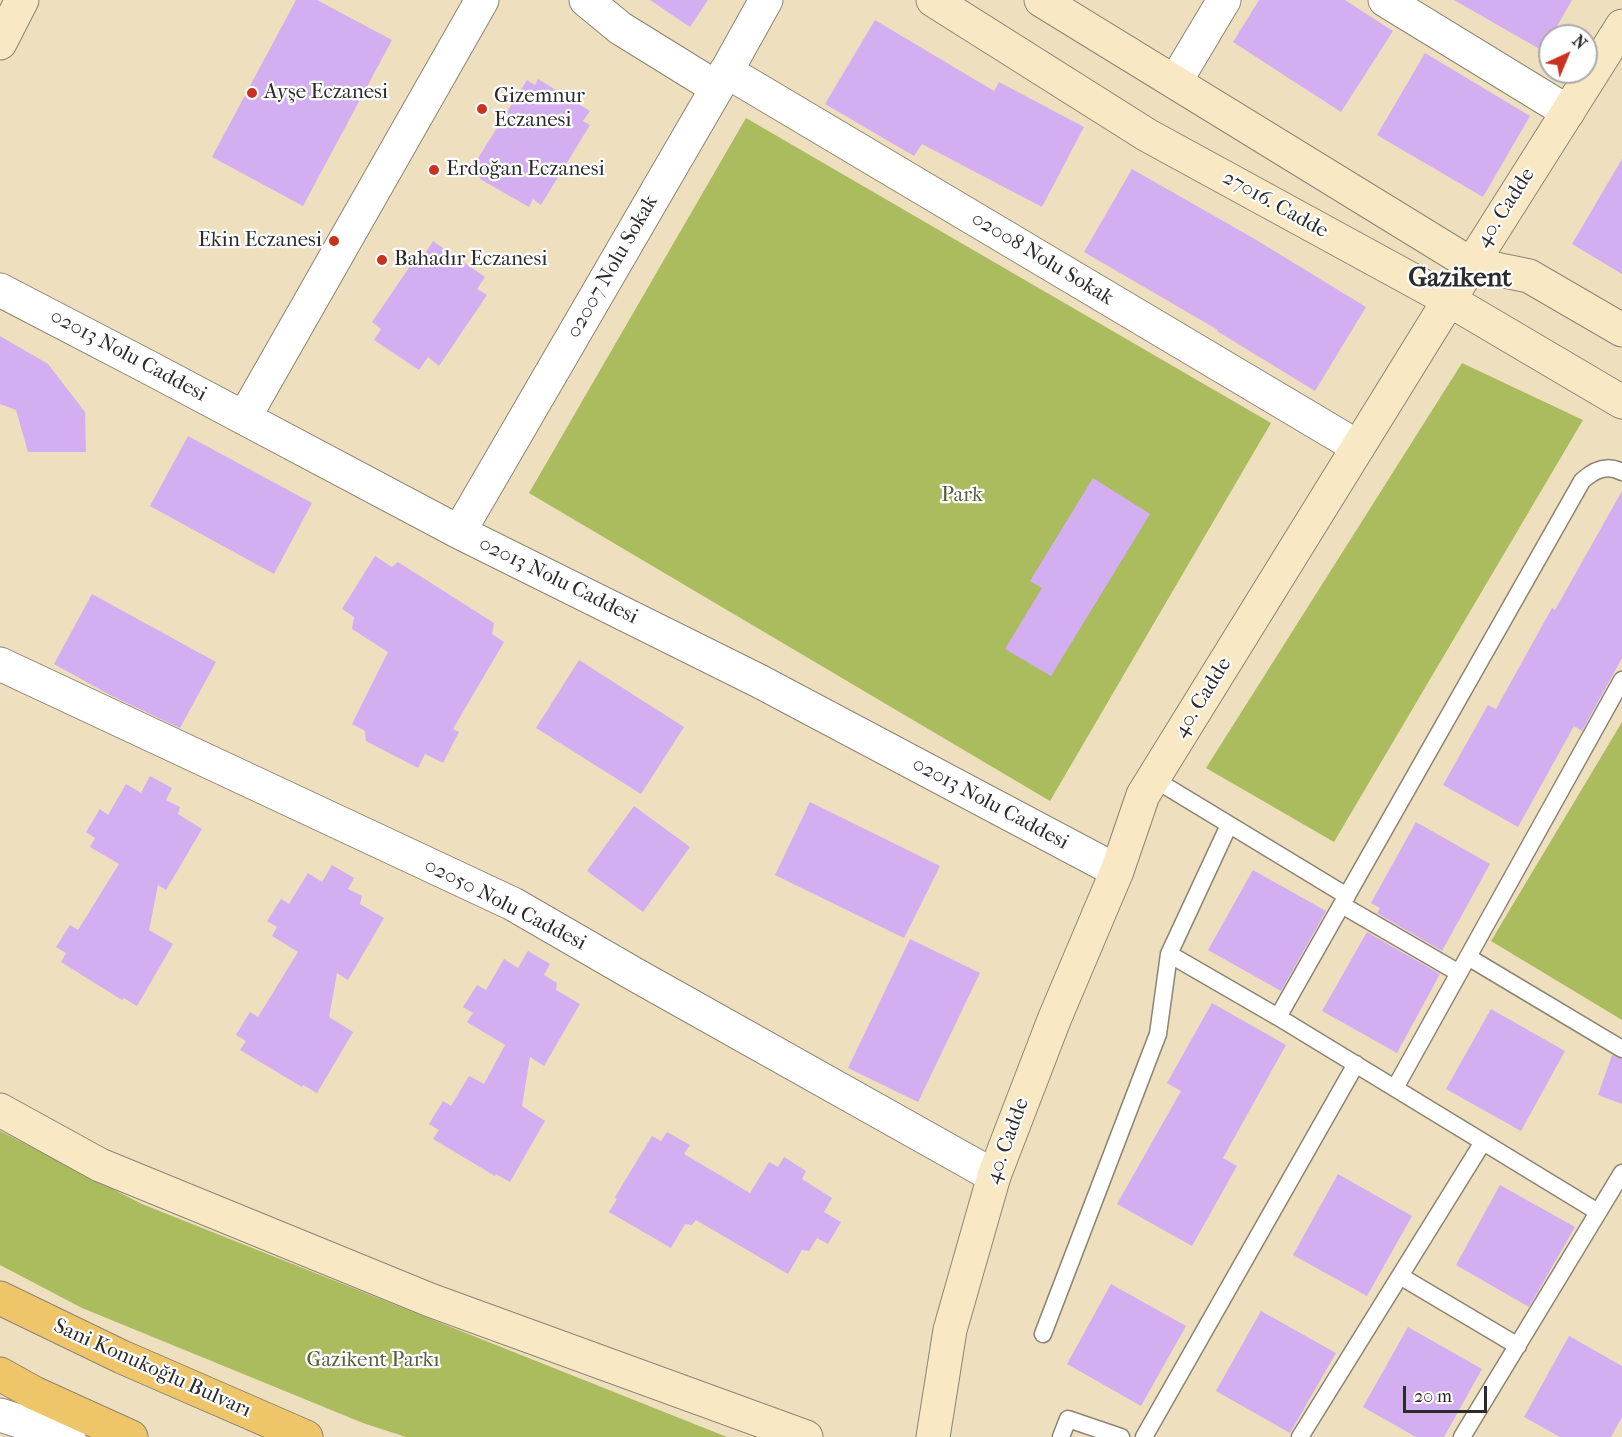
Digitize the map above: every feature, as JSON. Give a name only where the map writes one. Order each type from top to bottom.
[{"type":"highway","name":"Sani Konukoğlu Bulvarı","points":[[0,1298],[122,1357],[306,1437]]},
{"type":"highway","points":[[0,1374],[34,1393],[131,1437]]},
{"type":"highway","points":[[0,1382],[34,1393]]},
{"type":"street","points":[[0,43],[22,0]]},
{"type":"street","points":[[244,418],[482,0]]},
{"type":"street","name":"02008 Nolu Sokak","points":[[586,0],[620,27],[721,80],[1358,447]]},
{"type":"street","name":"02007 Nolu Sokak","points":[[459,532],[766,0]]},
{"type":"street","name":"27016. Cadde","points":[[933,0],[1147,135],[1449,300],[1622,402]]},
{"type":"street","points":[[1041,0],[1471,264],[1529,276],[1622,330]]},
{"type":"street","points":[[1175,82],[1224,0]]},
{"type":"street","points":[[1385,0],[1568,111]]},
{"type":"street","name":"40. Cadde","points":[[933,1437],[950,1329],[994,1176],[1054,1020],[1118,871],[1143,795],[1471,264],[1622,26]]},
{"type":"street","name":"02013 Nolu Caddesi","points":[[0,290],[459,532],[759,681],[1118,871]]},
{"type":"street","name":"02050 Nolu Caddesi","points":[[0,664],[513,904],[994,1176]]},
{"type":"street","points":[[0,1110],[100,1165],[430,1300],[806,1437]]},
{"type":"street","points":[[0,1415],[69,1437]]},
{"type":"lane","points":[[1278,1017],[1582,481],[1590,473],[1601,469],[1609,468],[1622,472]]},
{"type":"lane","points":[[1395,1088],[1622,681]]},
{"type":"lane","points":[[1154,778],[1459,973]]},
{"type":"lane","points":[[1043,1334],[1158,1034],[1169,954],[1229,825]]},
{"type":"lane","points":[[1169,954],[1278,1017],[1598,1212]]},
{"type":"lane","points":[[1468,957],[1622,1048]]},
{"type":"lane","points":[[1144,1437],[1356,1064]]},
{"type":"lane","points":[[1300,1437],[1484,1142]]},
{"type":"lane","points":[[1462,1437],[1622,1173]]},
{"type":"lane","points":[[1400,1276],[1518,1346]]},
{"type":"lane","points":[[1061,1437],[1068,1419],[1120,1437]]},
{"type":"green space","name":"Park","points":[[746,118],[1271,423],[1050,801],[529,493]]},
{"type":"green space","points":[[1462,363],[1583,420],[1334,842],[1206,768]]},
{"type":"green space","points":[[1622,722],[1622,1020],[1491,941]]},
{"type":"green space","name":"Gazikent Parkı","points":[[0,1131],[142,1204],[727,1437],[406,1437],[363,1423],[82,1308],[0,1265]]},
{"type":"building","points":[[296,0],[317,0],[392,40],[303,206],[212,157]]},
{"type":"building","points":[[650,0],[708,0],[690,27]]},
{"type":"building","points":[[1259,0],[1345,0],[1393,31],[1341,112],[1233,42]]},
{"type":"building","points":[[1454,0],[1572,0],[1558,24],[1538,24],[1538,48]]},
{"type":"building","points":[[875,20],[994,91],[999,82],[1084,127],[1042,207],[922,144],[914,156],[825,104]]},
{"type":"building","points":[[1425,53],[1530,116],[1483,197],[1377,135]]},
{"type":"building","points":[[538,79],[590,111],[583,121],[590,125],[541,205],[533,199],[529,207],[480,179],[483,168],[475,163],[527,80],[535,85]]},
{"type":"building","points":[[1622,159],[1622,274],[1572,244]]},
{"type":"building","points":[[1132,169],[1253,238],[1366,307],[1315,391],[1218,330],[1084,252]]},
{"type":"building","points":[[433,241],[485,277],[477,289],[487,295],[439,366],[428,357],[419,370],[374,340],[381,329],[372,322],[417,256],[422,259]]},
{"type":"building","points":[[0,336],[48,364],[85,412],[86,452],[28,452],[16,410],[0,404]]},
{"type":"building","points":[[188,436],[312,503],[274,574],[150,506]]},
{"type":"building","points":[[1093,478],[1150,514],[1051,676],[1005,649],[1042,588],[1030,581]]},
{"type":"building","points":[[1622,491],[1622,658],[1582,731],[1574,726],[1518,827],[1443,785],[1488,705],[1496,709],[1552,608],[1555,610]]},
{"type":"building","points":[[375,556],[392,567],[398,562],[494,623],[492,634],[504,642],[453,729],[459,732],[443,763],[425,754],[418,768],[366,741],[365,731],[352,724],[388,652],[352,629],[354,617],[342,609]]},
{"type":"building","points":[[92,594],[216,662],[180,728],[110,695],[54,664]]},
{"type":"building","points":[[579,660],[684,727],[641,794],[536,728]]},
{"type":"building","points":[[150,776],[172,788],[166,800],[180,807],[178,814],[202,829],[166,890],[158,885],[149,930],[173,944],[137,1006],[124,998],[122,1000],[61,962],[66,953],[56,947],[70,925],[78,930],[119,864],[90,847],[95,838],[86,832],[100,809],[108,815],[126,784],[141,793]]},
{"type":"building","points":[[810,802],[940,866],[904,938],[775,875]]},
{"type":"building","points":[[634,806],[690,847],[643,912],[587,871]]},
{"type":"building","points":[[1416,822],[1490,864],[1442,951],[1377,913],[1380,908],[1371,903]]},
{"type":"building","points":[[332,865],[354,878],[348,889],[362,896],[360,904],[384,918],[348,980],[337,973],[329,1017],[353,1032],[317,1093],[303,1085],[302,1087],[240,1050],[246,1041],[236,1035],[250,1012],[258,1017],[298,952],[272,936],[277,927],[267,921],[281,899],[289,904],[308,873],[322,882]]},
{"type":"building","points":[[1253,870],[1326,911],[1281,991],[1208,950]]},
{"type":"building","points":[[1367,932],[1440,974],[1397,1053],[1322,1011]]},
{"type":"building","points":[[910,939],[980,973],[918,1102],[848,1068]]},
{"type":"building","points":[[528,951],[550,964],[544,975],[557,983],[556,990],[580,1004],[544,1066],[530,1057],[522,1106],[545,1121],[510,1182],[496,1174],[495,1176],[433,1139],[439,1130],[429,1124],[443,1101],[451,1106],[469,1076],[484,1084],[505,1045],[467,1022],[473,1013],[463,1007],[477,985],[486,990],[504,959],[518,968]]},
{"type":"building","points":[[1212,1003],[1286,1045],[1223,1158],[1237,1166],[1192,1246],[1117,1204],[1181,1091],[1167,1083]]},
{"type":"building","points":[[1491,1009],[1565,1051],[1521,1131],[1446,1089]]},
{"type":"building","points":[[1612,1055],[1622,1059],[1622,1104],[1598,1095]]},
{"type":"building","points":[[667,1132],[690,1145],[684,1154],[750,1193],[769,1162],[778,1167],[784,1157],[806,1171],[802,1179],[832,1198],[824,1212],[841,1222],[828,1244],[817,1238],[809,1251],[802,1250],[788,1274],[696,1220],[692,1225],[685,1224],[671,1248],[609,1212],[617,1199],[615,1197],[652,1136],[661,1141]]},
{"type":"building","points":[[1338,1174],[1412,1216],[1367,1296],[1293,1255]]},
{"type":"building","points":[[1500,1185],[1575,1227],[1529,1307],[1456,1265]]},
{"type":"building","points":[[1111,1284],[1186,1326],[1141,1406],[1067,1364]]},
{"type":"building","points":[[1261,1311],[1336,1353],[1290,1433],[1216,1391]]},
{"type":"building","points":[[1408,1327],[1482,1369],[1444,1437],[1416,1437],[1363,1407]]},
{"type":"building","points":[[1569,1336],[1622,1366],[1622,1417],[1611,1437],[1560,1437],[1524,1417]]},
{"type":"place","name":"Ayşe Eczanesi","points":[[252,93]]},
{"type":"place","name":"Gizemnur Eczanesi","points":[[482,109]]},
{"type":"place","name":"Erdoğan Eczanesi","points":[[434,170]]},
{"type":"place","name":"Ekin Eczanesi","points":[[334,241]]},
{"type":"place","name":"Bahadır Eczanesi","points":[[382,260]]},
{"type":"district","name":"Gazikent","points":[[1460,279]]}]
